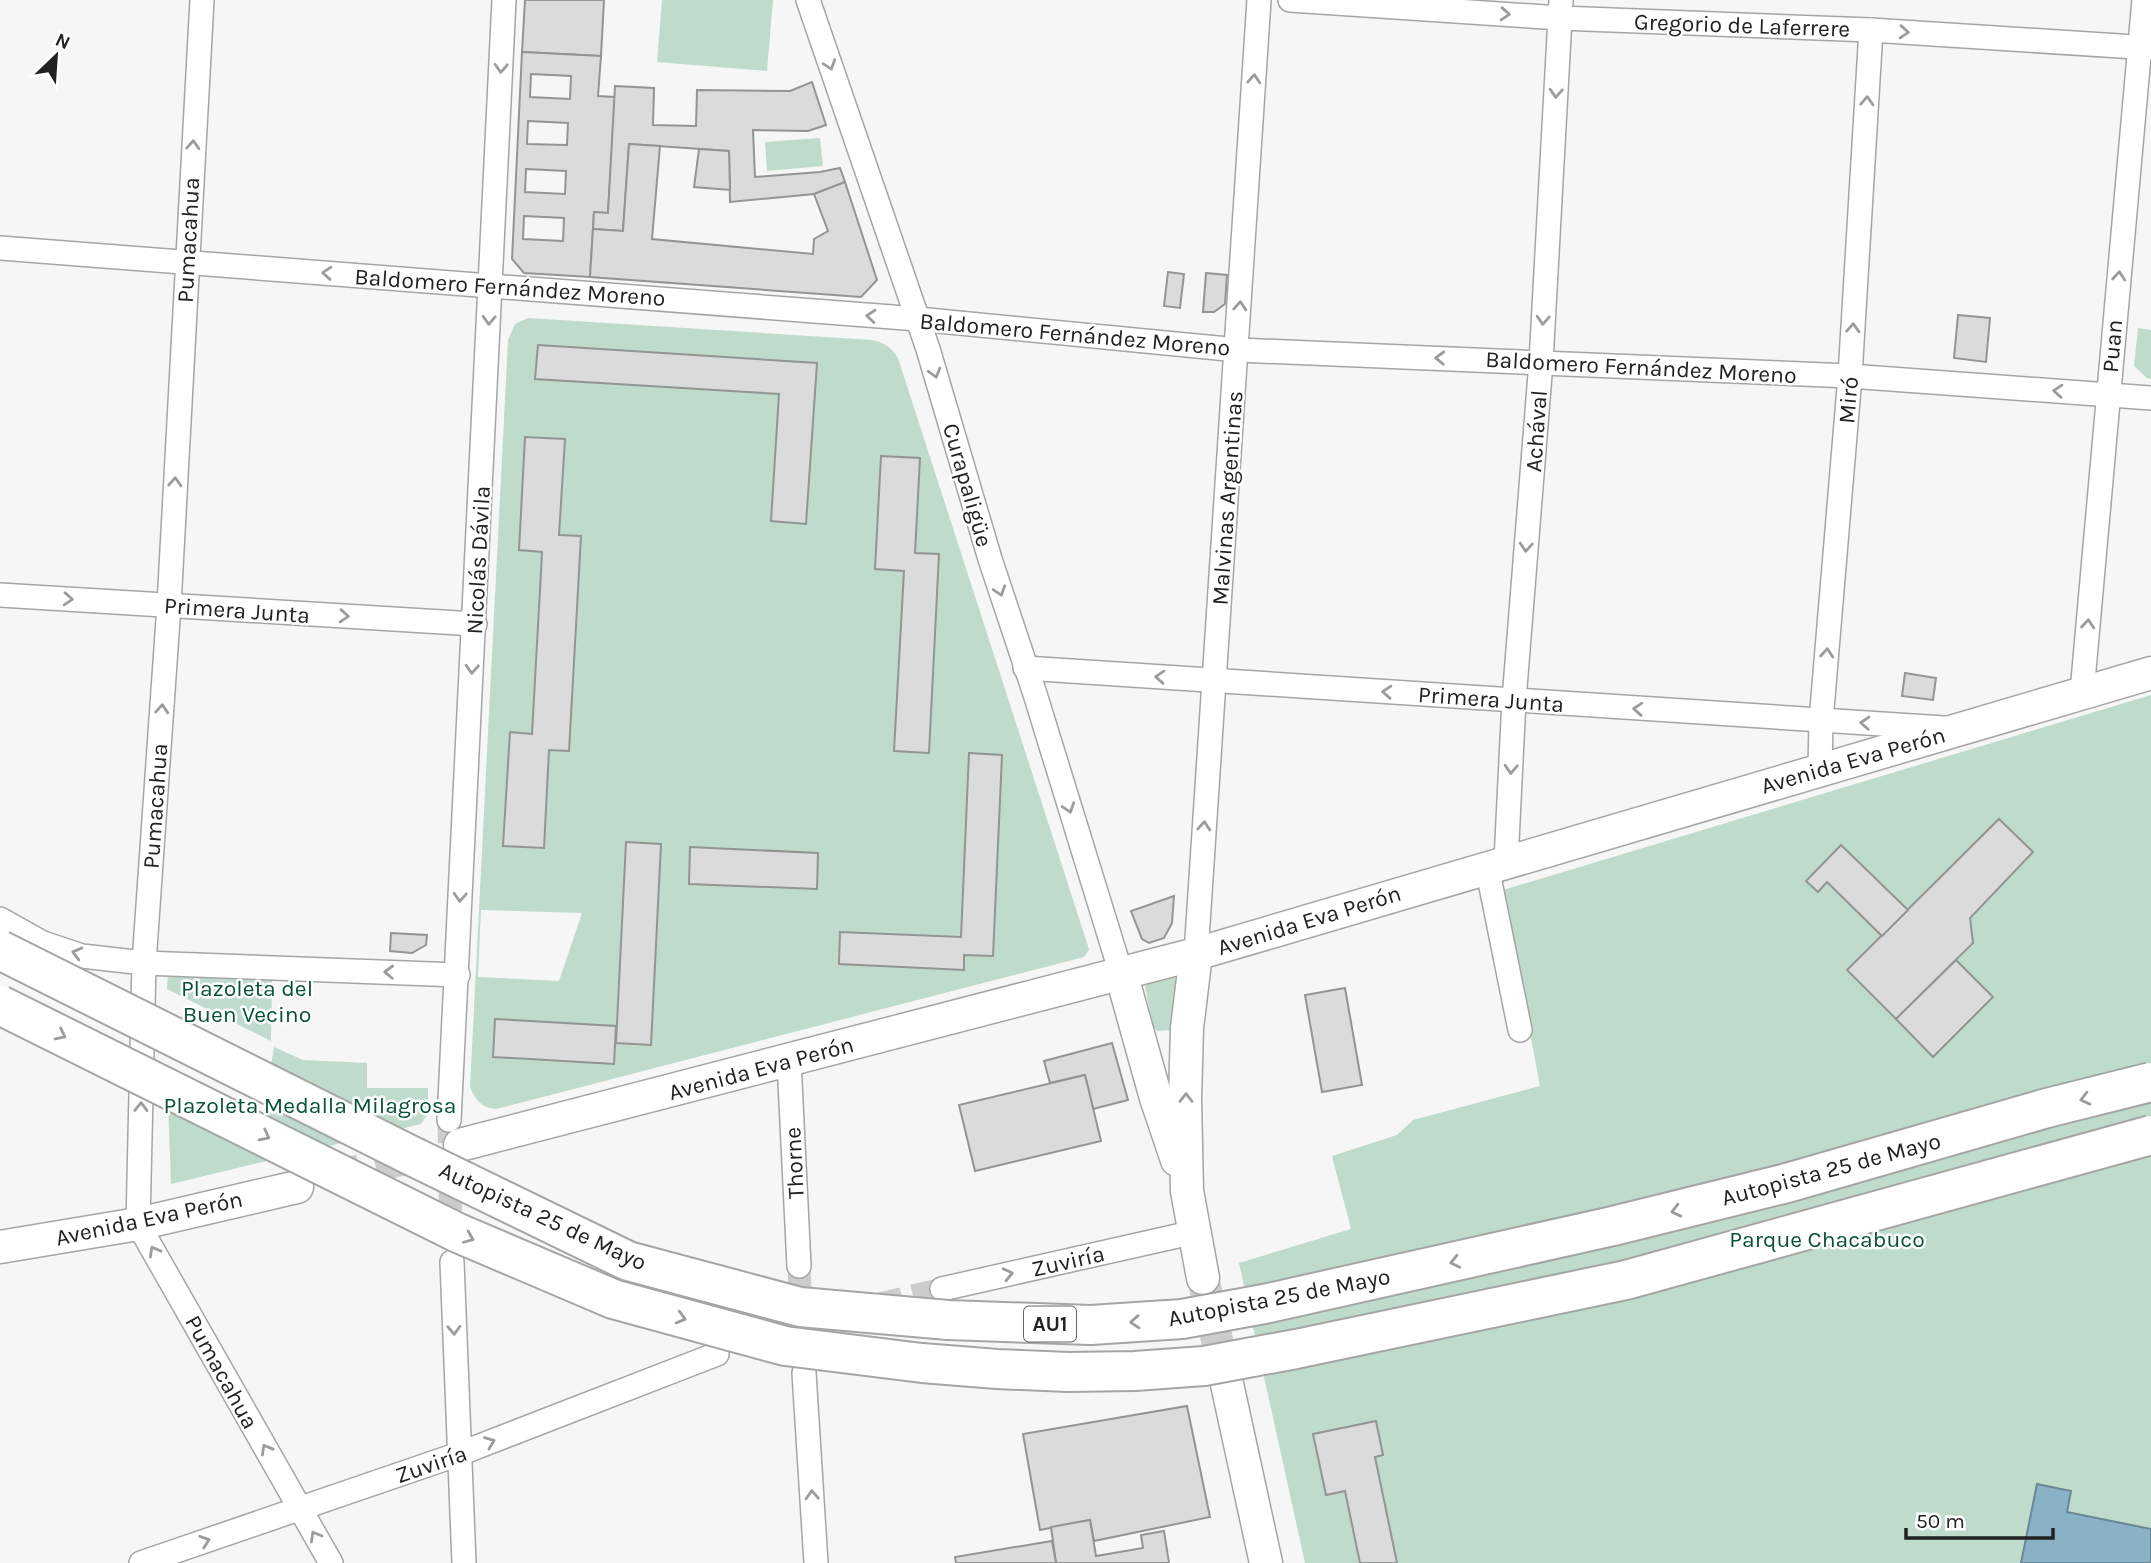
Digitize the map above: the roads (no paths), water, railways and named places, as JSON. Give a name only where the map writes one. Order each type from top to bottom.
[{"type":"highway","name":"Autopista 25 de Mayo","points":[[0,950],[628,1261],[800,1307],[948,1320],[1091,1325],[1182,1319],[1264,1304],[1627,1223],[1787,1183],[2047,1108],[2151,1082]]},
{"type":"highway","name":"Autopista 25 de Mayo","points":[[0,1005],[458,1233],[613,1299],[785,1346],[996,1369],[1135,1371],[1204,1366],[1296,1349],[1626,1280],[2151,1135]]},
{"type":"main road","name":"Avenida Eva Perón","points":[[454,1133],[789,1061],[1196,954],[2151,673]]},
{"type":"main road","points":[[1196,954],[1187,1028],[1185,1099],[1188,1191],[1203,1278]]},
{"type":"main road","points":[[1121,973],[1156,1098],[1188,1191]]},
{"type":"main road","points":[[1139,1033],[1150,1042],[1164,1044],[1177,1040],[1187,1028]]},
{"type":"main road","name":"Avenida Eva Perón","points":[[0,1247],[138,1224],[297,1186]]},
{"type":"main road","points":[[1227,1384],[1266,1563]]},
{"type":"street","name":"Pumacahua","points":[[202,0],[169,606],[144,962],[138,1224],[331,1563]]},
{"type":"street","name":"Nicolás Dávila","points":[[454,1133],[457,975],[504,0]]},
{"type":"street","name":"Curapaligüe","points":[[808,0],[918,319],[990,559],[1121,973]]},
{"type":"street","name":"Malvinas Argentinas","points":[[1196,954],[1238,350],[1259,0]]},
{"type":"street","name":"Gregorio de Laferrere","points":[[1290,0],[1561,9],[2146,47]]},
{"type":"street","name":"Puan","points":[[2082,692],[2107,395],[2146,47],[2144,0]]},
{"type":"street","name":"Achával","points":[[1520,1030],[1497,864],[1514,700],[1541,362],[1561,9]]},
{"type":"street","name":"Miró","points":[[1820,769],[1821,721],[1850,376],[1871,30]]},
{"type":"street","name":"Baldomero Fernández Moreno","points":[[0,248],[918,319],[1238,350],[1850,376],[2151,398]]},
{"type":"street","name":"Primera Junta","points":[[0,595],[475,624]]},
{"type":"street","name":"Primera Junta","points":[[1025,668],[1958,729]]},
{"type":"street","points":[[0,919],[43,943],[82,956],[144,962],[457,975]]},
{"type":"street","name":"Thorne","points":[[789,1061],[799,1266]]},
{"type":"street","name":"Zuviría","points":[[942,1289],[1195,1232]]},
{"type":"street","points":[[452,1262],[464,1563]]},
{"type":"street","name":"Zuviría","points":[[141,1563],[459,1454],[717,1354]]},
{"type":"street","points":[[804,1373],[816,1563]]},
{"type":"water","points":[[2037,1484],[2071,1491],[2067,1512],[2151,1529],[2151,1563],[2021,1563]]},
{"type":"tunnel","points":[[449,1120],[451,1238]]},
{"type":"tunnel","points":[[329,1178],[428,1153]]},
{"type":"tunnel","points":[[799,1266],[801,1319]]},
{"type":"tunnel","points":[[1203,1278],[1227,1384]]},
{"type":"tunnel","points":[[880,1304],[942,1289]]},
{"type":"park label","name":"Plazoleta del Buen Vecino","points":[[247,1001]]},
{"type":"park label","name":"Plazoleta Medalla Milagrosa","points":[[310,1105]]},
{"type":"park label","name":"Parque Chacabuco","points":[[1827,1239]]}]
